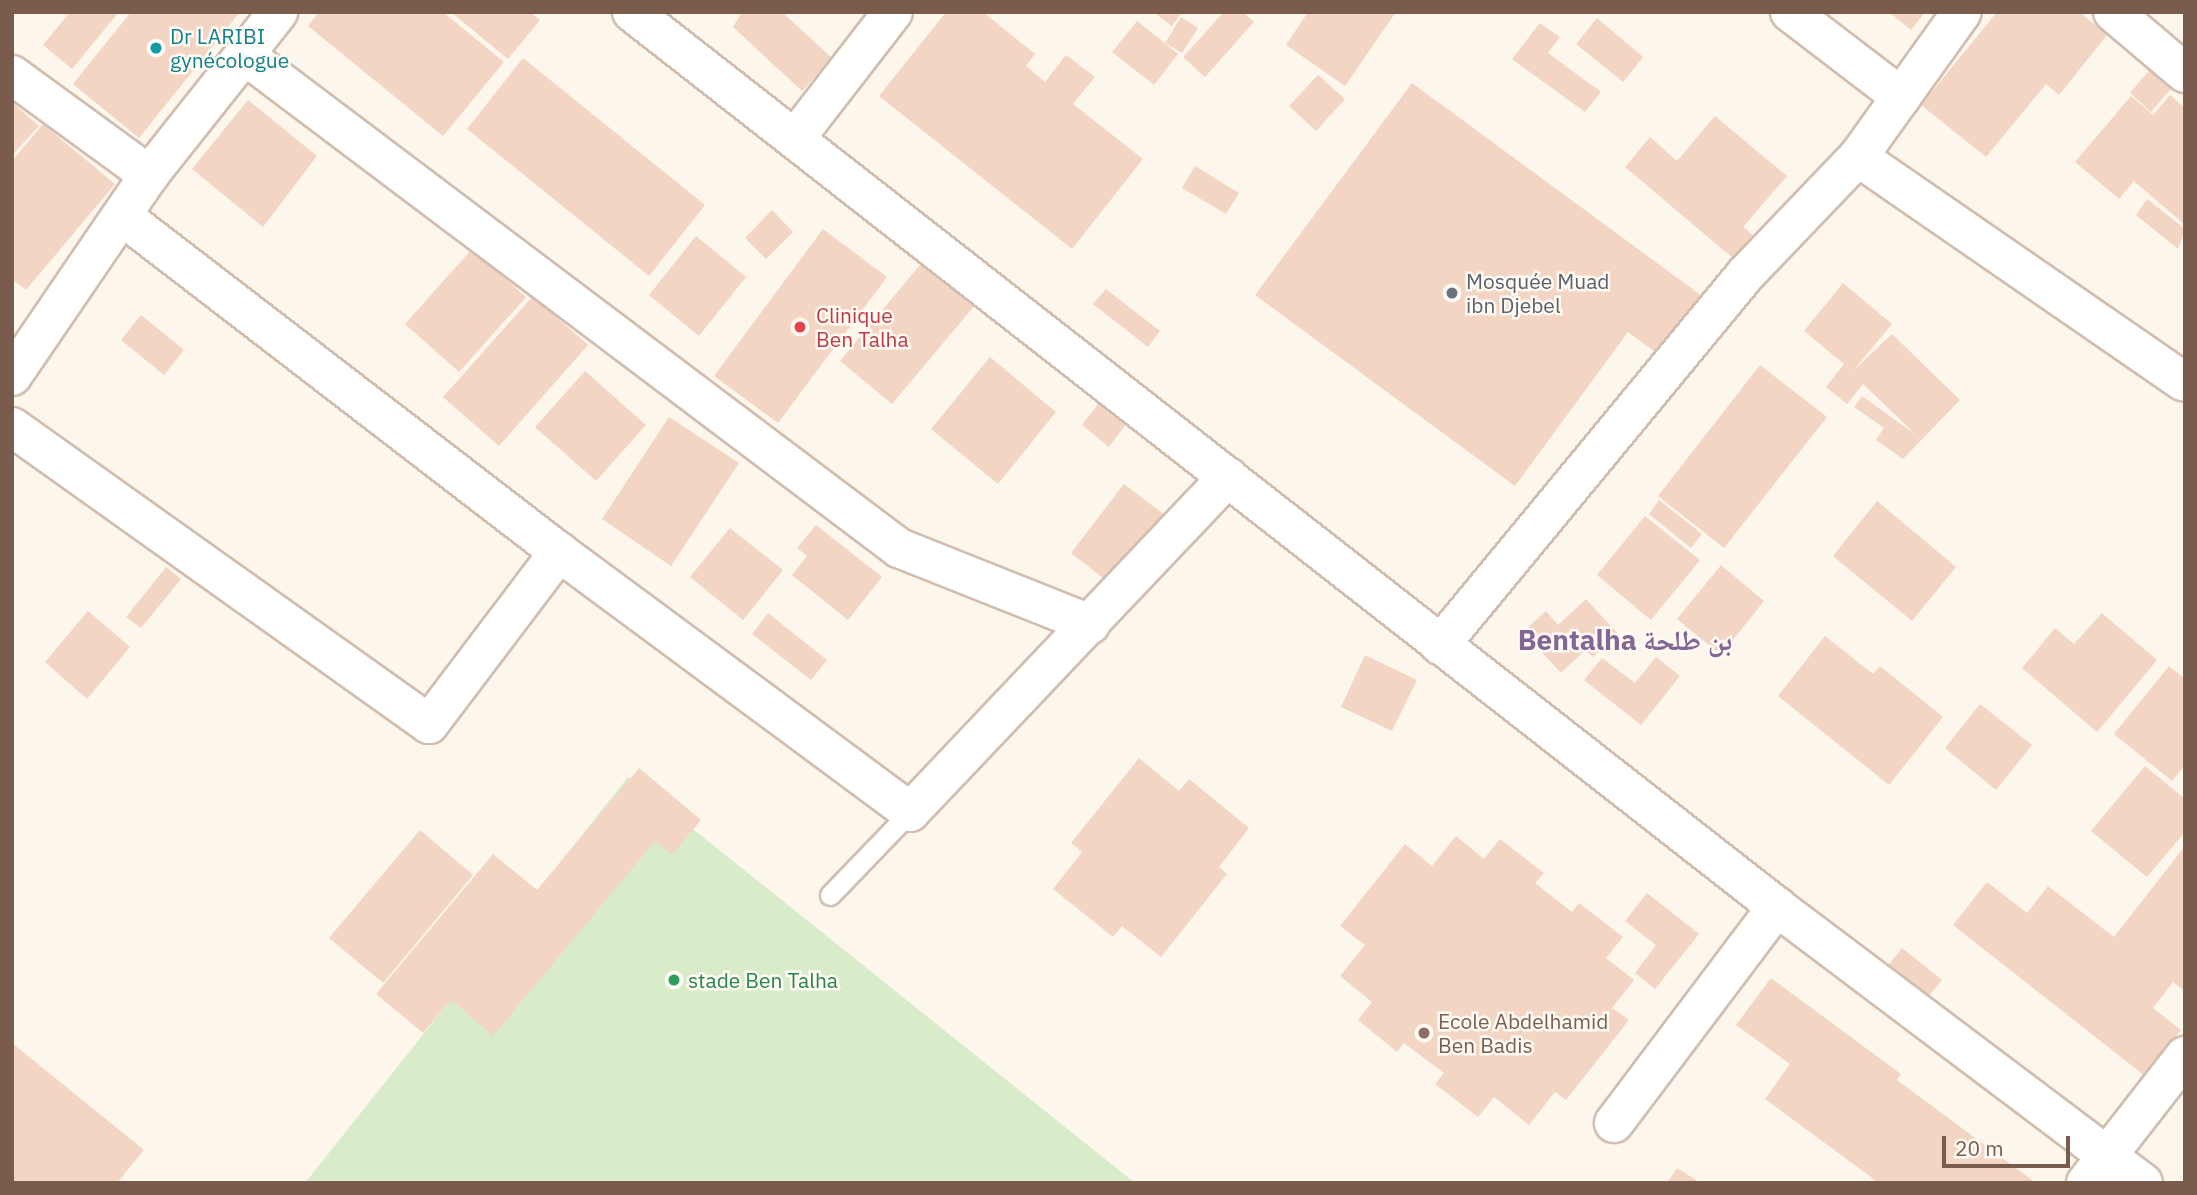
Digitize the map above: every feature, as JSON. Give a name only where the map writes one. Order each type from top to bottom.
[{"type":"street","points":[[12,376],[149,175],[246,56],[278,12]]},
{"type":"street","points":[[632,12],[797,136],[1440,645],[1777,907],[2096,1170],[2143,1183]]},
{"type":"street","points":[[797,136],[893,12]]},
{"type":"street","points":[[1790,12],[1901,97]]},
{"type":"street","points":[[1440,645],[1746,274],[1858,157],[1962,12]]},
{"type":"street","points":[[2113,12],[2185,73]]},
{"type":"street","points":[[246,56],[899,548],[1090,624]]},
{"type":"street","points":[[12,75],[149,175]]},
{"type":"street","points":[[1858,157],[2183,380]]},
{"type":"street","points":[[122,216],[559,552],[910,812],[1228,477]]},
{"type":"street","points":[[12,427],[429,724],[559,552]]},
{"type":"street","points":[[1614,1123],[1777,907]]},
{"type":"street","points":[[2096,1170],[2185,1056]]},
{"type":"lane","points":[[830,895],[910,812]]},
{"type":"green space","name":"stade Ben Talha","points":[[628,777],[1135,1183],[305,1183]]},
{"type":"building","points":[[70,12],[119,12],[72,69],[43,45]]},
{"type":"building","name":"Dr LARIBI gynécologue","points":[[131,12],[240,12],[139,138],[73,84]]},
{"type":"building","points":[[319,12],[443,12],[504,62],[443,136],[308,26]]},
{"type":"building","points":[[451,12],[530,12],[540,20],[508,59]]},
{"type":"building","points":[[742,12],[782,12],[832,58],[802,91],[733,27]]},
{"type":"building","points":[[946,12],[983,12],[1035,54],[1026,66],[1045,82],[1066,55],[1095,77],[1073,104],[1143,159],[1072,249],[879,96]]},
{"type":"building","points":[[1153,12],[1182,12],[1172,26]]},
{"type":"building","points":[[1224,12],[1243,12],[1254,22],[1205,77],[1183,57]]},
{"type":"building","points":[[1308,12],[1396,12],[1345,86],[1286,45]]},
{"type":"building","points":[[1889,12],[1925,12],[1911,30]]},
{"type":"building","points":[[1997,12],[2080,12],[2107,35],[2059,95],[2046,84],[1986,157],[1921,105]]},
{"type":"building","points":[[1181,17],[1198,28],[1182,53],[1165,43]]},
{"type":"building","points":[[1597,18],[1643,57],[1623,82],[1576,44]]},
{"type":"building","points":[[1137,21],[1178,54],[1154,85],[1112,52]]},
{"type":"building","points":[[1540,23],[1560,37],[1548,53],[1601,92],[1585,112],[1512,59]]},
{"type":"building","points":[[523,58],[705,205],[649,276],[467,129]]},
{"type":"building","points":[[2159,59],[2181,77],[2151,112],[2130,93]]},
{"type":"building","points":[[1318,75],[1345,99],[1316,131],[1289,106]]},
{"type":"building","points":[[1412,83],[1702,296],[1659,355],[1628,332],[1515,486],[1255,295]]},
{"type":"building","points":[[2170,95],[2185,108],[2185,225],[2134,181],[2119,199],[2075,162],[2131,96],[2153,115]]},
{"type":"building","points":[[248,100],[317,156],[263,227],[192,169]]},
{"type":"building","points":[[12,102],[39,126],[12,155]]},
{"type":"building","points":[[1715,116],[1787,176],[1743,227],[1754,236],[1734,259],[1625,167],[1650,137],[1677,161]]},
{"type":"building","points":[[43,124],[115,184],[26,290],[12,279],[12,161]]},
{"type":"building","points":[[1195,166],[1239,193],[1226,214],[1182,188]]},
{"type":"building","points":[[2147,199],[2185,229],[2178,249],[2136,215]]},
{"type":"building","points":[[772,210],[793,232],[766,259],[745,238]]},
{"type":"building","name":"Clinique Ben Talha","points":[[823,229],[887,277],[778,423],[714,376]]},
{"type":"building","points":[[696,236],[746,277],[699,336],[649,295]]},
{"type":"building","points":[[472,249],[526,297],[459,372],[405,324]]},
{"type":"building","points":[[924,260],[976,304],[892,404],[840,361]]},
{"type":"building","points":[[1843,283],[1892,324],[1853,371],[1892,334],[1960,400],[1903,459],[1876,440],[1884,428],[1854,407],[1862,396],[1916,435],[1863,384],[1847,404],[1826,387],[1844,364],[1804,331]]},
{"type":"building","points":[[1106,289],[1160,331],[1148,347],[1093,304]]},
{"type":"building","points":[[533,296],[588,345],[499,446],[443,397]]},
{"type":"building","points":[[141,315],[184,350],[164,375],[121,340]]},
{"type":"building","points":[[990,357],[1056,412],[998,484],[931,429]]},
{"type":"building","points":[[1760,365],[1827,417],[1724,548],[1658,496]]},
{"type":"building","points":[[585,371],[646,425],[596,481],[535,427]]},
{"type":"building","points":[[1099,403],[1126,424],[1109,447],[1082,425]]},
{"type":"building","points":[[669,417],[739,463],[671,566],[602,519]]},
{"type":"building","points":[[1124,484],[1166,516],[1112,585],[1071,553]]},
{"type":"building","points":[[1659,500],[1702,534],[1691,548],[1649,514]]},
{"type":"building","points":[[1877,501],[1956,567],[1912,621],[1833,556]]},
{"type":"building","points":[[1645,516],[1700,560],[1651,620],[1597,575]]},
{"type":"building","points":[[816,525],[882,577],[848,620],[792,575],[807,556],[797,548]]},
{"type":"building","points":[[730,528],[783,570],[743,620],[690,577]]},
{"type":"building","points":[[1721,565],[1764,601],[1721,655],[1677,619]]},
{"type":"building","points":[[166,567],[181,579],[141,628],[126,617]]},
{"type":"building","points":[[1586,599],[1618,634],[1593,657],[1585,650],[1561,673],[1523,632],[1546,611],[1558,625]]},
{"type":"building","points":[[88,611],[130,647],[87,699],[45,662]]},
{"type":"building","points":[[768,613],[827,660],[811,680],[752,634]]},
{"type":"building","points":[[2102,613],[2157,660],[2097,732],[2022,668],[2055,628],[2074,644]]},
{"type":"building","points":[[1825,636],[1873,674],[1880,666],[1943,717],[1889,785],[1778,696]]},
{"type":"building","points":[[1365,655],[1417,680],[1392,731],[1341,707]]},
{"type":"building","points":[[1656,657],[1680,676],[1641,725],[1584,680],[1602,658],[1635,683]]},
{"type":"building","points":[[2169,666],[2185,679],[2185,765],[2172,781],[2114,734]]},
{"type":"building","points":[[1980,704],[2032,745],[1996,790],[1945,748]]},
{"type":"building","points":[[1139,758],[1179,791],[1189,779],[1249,828],[1219,867],[1227,874],[1161,957],[1122,926],[1113,937],[1053,889],[1082,852],[1071,843]]},
{"type":"building","points":[[2145,766],[2185,799],[2185,832],[2147,877],[2091,831]]},
{"type":"building","points":[[639,768],[701,820],[672,855],[655,841],[493,1036],[451,1000],[423,1033],[376,994],[493,854],[537,890]]},
{"type":"building","points":[[420,830],[473,875],[383,983],[329,938]]},
{"type":"building","points":[[1456,836],[1484,859],[1500,839],[1544,873],[1535,883],[1572,912],[1579,903],[1623,937],[1606,958],[1634,980],[1612,1008],[1629,1020],[1566,1100],[1555,1092],[1529,1125],[1494,1097],[1478,1117],[1435,1084],[1444,1073],[1404,1043],[1397,1052],[1358,1020],[1372,1002],[1340,976],[1365,945],[1340,926],[1405,844],[1432,866]]},
{"type":"building","points":[[2185,846],[2185,991],[2173,982],[2153,1008],[2181,1030],[2145,1076],[1953,925],[1987,882],[2027,913],[2048,886],[2114,937]]},
{"type":"building","points":[[1647,893],[1699,934],[1655,989],[1635,973],[1656,945],[1625,921]]},
{"type":"building","points":[[1902,948],[1942,980],[1926,999],[1887,967]]},
{"type":"building","points":[[1771,978],[1901,1074],[1897,1080],[2036,1183],[1879,1183],[1765,1099],[1790,1064],[1736,1025]]},
{"type":"building","points":[[12,1043],[144,1150],[117,1183],[12,1183]]},
{"type":"building","points":[[1677,1168],[1701,1183],[1667,1183]]},
{"type":"place","name":"Dr LARIBI gynécologue","points":[[156,48]]},
{"type":"place","name":"Mosquée Muad ibn Djebel","points":[[1452,293]]},
{"type":"place","name":"Clinique Ben Talha","points":[[800,327]]},
{"type":"place","name":"stade Ben Talha","points":[[674,980]]},
{"type":"place","name":"Ecole Abdelhamid Ben Badis","points":[[1424,1033]]},
{"type":"district","name":"Bentalha بن طلحة","points":[[1625,640]]}]
